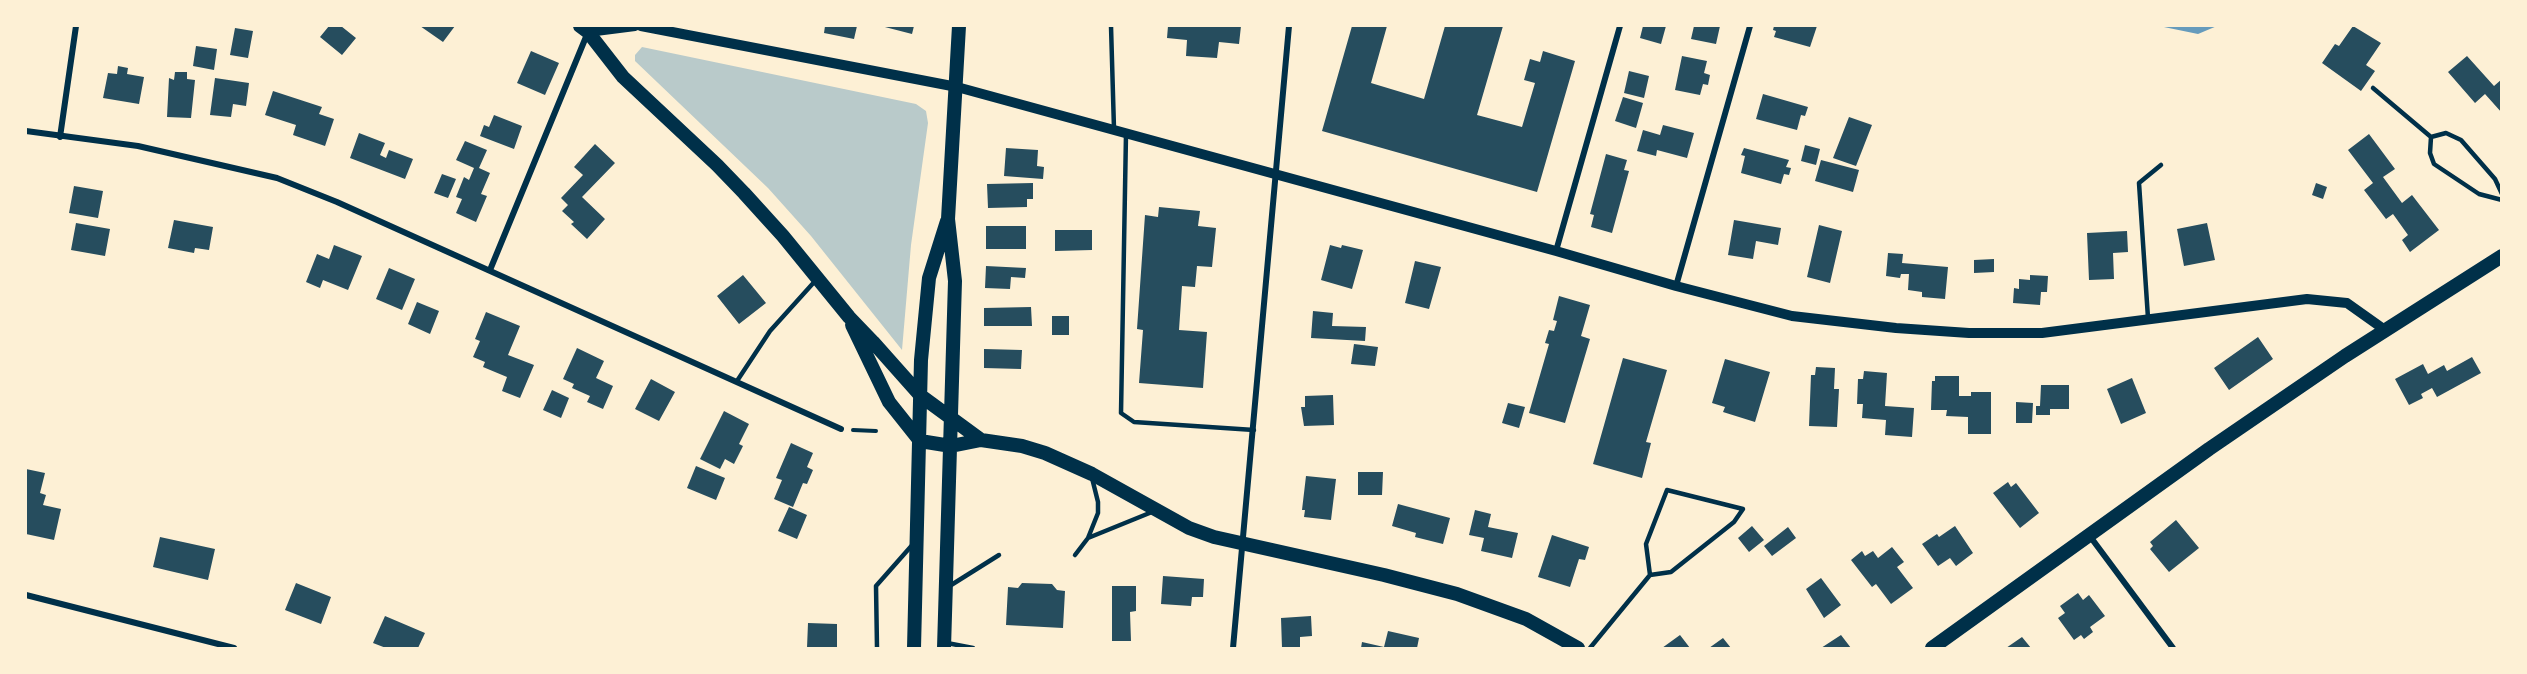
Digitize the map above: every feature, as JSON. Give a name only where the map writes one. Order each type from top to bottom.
[{"type":"main road","points":[[944,646],[955,281],[948,219],[959,26]]},
{"type":"main road","points":[[586,28],[623,77],[717,165],[921,396],[981,440]]},
{"type":"main road","points":[[914,648],[921,360],[928,278],[948,219]]},
{"type":"main road","points":[[1932,648],[2209,449],[2385,330],[2502,256]]},
{"type":"main road","points":[[849,317],[889,402],[920,441],[951,446],[981,440],[1022,446],[1045,453],[1092,474],[1189,528],[1214,537],[1384,575],[1494,606],[1526,619],[1578,648]]},
{"type":"street","points":[[60,137],[76,26]]},
{"type":"street","points":[[490,270],[586,28],[635,26]]},
{"type":"street","points":[[641,26],[957,87],[1792,316],[1896,328],[2019,334],[2148,321],[2281,301],[2331,300],[2347,303],[2385,330]]},
{"type":"street","points":[[1233,648],[1289,26]]},
{"type":"street","points":[[1556,250],[1620,26]]},
{"type":"street","points":[[1677,286],[1750,26]]},
{"type":"street","points":[[26,131],[138,146],[277,178],[490,270],[841,429]]},
{"type":"street","points":[[2089,535],[2173,648]]},
{"type":"street","points":[[26,594],[234,648]]},
{"type":"lane","points":[[1111,26],[1114,131]]},
{"type":"lane","points":[[2373,88],[2431,137]]},
{"type":"lane","points":[[2431,137],[2446,133],[2461,140],[2494,179],[2502,194]]},
{"type":"lane","points":[[1126,134],[1121,413],[1134,422],[1254,430]]},
{"type":"lane","points":[[2431,137],[2430,153],[2434,164],[2480,194],[2502,200]]},
{"type":"lane","points":[[2148,321],[2139,183],[2161,165]]},
{"type":"lane","points":[[737,381],[770,331],[818,278]]},
{"type":"lane","points":[[1075,555],[1088,538],[1098,513],[1092,474]]},
{"type":"lane","points":[[1590,648],[1650,575],[1671,572],[1734,522],[1743,508],[1667,489],[1646,544],[1650,575]]},
{"type":"lane","points":[[1088,538],[1156,511]]},
{"type":"lane","points":[[877,648],[876,586],[917,539]]},
{"type":"lane","points":[[946,589],[999,555]]},
{"type":"lane","points":[[944,646],[973,648]]},
{"type":"path","points":[[841,429],[876,431]]},
{"type":"shaded area","points":[[642,47],[916,104],[926,111],[928,123],[911,245],[902,350],[811,236],[768,188],[635,61],[635,55]]},
{"type":"water","points":[[2159,26],[2217,26],[2198,34]]},
{"type":"building","points":[[329,26],[341,26],[356,38],[342,55],[320,37]]},
{"type":"building","points":[[420,26],[455,26],[443,42]]},
{"type":"building","points":[[825,26],[857,26],[854,39],[824,33]]},
{"type":"building","points":[[881,26],[914,26],[912,34]]},
{"type":"building","points":[[1168,26],[1241,26],[1239,44],[1219,42],[1217,58],[1186,56],[1187,40],[1167,38]]},
{"type":"building","points":[[1352,26],[1387,26],[1371,83],[1424,99],[1445,26],[1503,26],[1477,115],[1522,127],[1535,83],[1524,80],[1530,59],[1540,62],[1543,51],[1575,61],[1537,192],[1322,131]]},
{"type":"building","points":[[1643,26],[1666,26],[1661,44],[1640,38]]},
{"type":"building","points":[[1694,26],[1720,26],[1716,44],[1691,39]]},
{"type":"building","points":[[1774,26],[1817,26],[1810,47],[1774,37],[1776,31],[1773,30]]},
{"type":"building","points":[[2353,26],[2381,43],[2366,65],[2375,71],[2361,91],[2322,63],[2335,44],[2339,46]]},
{"type":"building","points":[[235,28],[253,31],[248,58],[230,55]]},
{"type":"building","points":[[196,46],[217,49],[214,70],[193,66]]},
{"type":"building","points":[[531,51],[559,63],[545,95],[517,83]]},
{"type":"building","points":[[1682,56],[1707,61],[1704,73],[1710,75],[1708,85],[1703,84],[1700,95],[1675,90]]},
{"type":"building","points":[[2467,56],[2494,86],[2502,79],[2502,113],[2485,94],[2475,103],[2448,72]]},
{"type":"building","points":[[118,66],[128,68],[127,74],[144,77],[139,104],[103,98],[108,73],[117,74]]},
{"type":"building","points":[[1629,71],[1649,76],[1644,98],[1624,93]]},
{"type":"building","points":[[175,72],[187,72],[187,79],[195,80],[191,118],[167,117],[169,78],[174,80]]},
{"type":"building","points":[[215,78],[249,83],[246,106],[233,104],[231,117],[210,115]]},
{"type":"building","points":[[273,91],[322,107],[319,114],[334,119],[325,146],[293,135],[296,125],[265,115]]},
{"type":"building","points":[[1763,94],[1808,107],[1805,116],[1801,115],[1797,130],[1756,119]]},
{"type":"building","points":[[1623,97],[1643,103],[1636,128],[1615,121]]},
{"type":"building","points":[[494,115],[522,126],[514,149],[480,136],[484,125],[489,127]]},
{"type":"building","points":[[1849,117],[1872,125],[1856,166],[1833,158]]},
{"type":"building","points":[[1663,125],[1694,133],[1687,158],[1657,150],[1656,156],[1637,151],[1643,130],[1660,135]]},
{"type":"building","points":[[359,133],[385,143],[380,155],[386,158],[389,150],[413,159],[405,179],[350,158]]},
{"type":"building","points":[[2369,134],[2395,169],[2383,177],[2402,203],[2412,195],[2439,230],[2410,252],[2402,240],[2408,235],[2393,214],[2386,219],[2364,190],[2373,183],[2348,150]]},
{"type":"building","points":[[465,141],[487,150],[479,168],[490,173],[481,194],[487,196],[476,222],[456,213],[462,199],[456,197],[464,177],[469,180],[474,168],[456,160]]},
{"type":"building","points":[[595,144],[615,163],[582,197],[605,219],[587,239],[571,224],[574,222],[562,211],[568,205],[561,198],[583,175],[574,167]]},
{"type":"building","points":[[1805,145],[1820,149],[1816,165],[1801,161]]},
{"type":"building","points":[[1006,148],[1038,150],[1037,166],[1044,167],[1043,179],[1004,176]]},
{"type":"building","points":[[1744,148],[1789,160],[1786,167],[1791,168],[1789,175],[1784,174],[1781,184],[1741,173],[1745,156],[1741,155]]},
{"type":"building","points":[[1606,154],[1627,160],[1624,170],[1629,171],[1612,233],[1591,227],[1594,215],[1590,214]]},
{"type":"building","points":[[1821,160],[1859,170],[1853,192],[1815,181]]},
{"type":"building","points":[[442,174],[456,179],[448,198],[434,193]]},
{"type":"building","points":[[1033,183],[1033,199],[1027,199],[1027,207],[988,208],[987,184]]},
{"type":"building","points":[[2316,183],[2327,187],[2323,199],[2312,195]]},
{"type":"building","points":[[74,186],[103,191],[98,218],[69,213]]},
{"type":"building","points":[[1159,207],[1200,211],[1198,226],[1216,228],[1212,267],[1197,266],[1195,287],[1182,286],[1179,330],[1207,332],[1203,388],[1139,383],[1143,330],[1137,329],[1145,215],[1158,217]]},
{"type":"building","points":[[174,220],[213,227],[209,250],[195,248],[194,253],[168,248]]},
{"type":"building","points":[[1734,220],[1781,228],[1778,245],[1756,241],[1753,259],[1728,255]]},
{"type":"building","points":[[76,223],[110,229],[105,256],[71,250]]},
{"type":"building","points":[[2207,223],[2215,260],[2184,266],[2177,229]]},
{"type":"building","points":[[1819,225],[1842,231],[1830,283],[1807,277]]},
{"type":"building","points":[[986,226],[1026,226],[1026,249],[986,249]]},
{"type":"building","points":[[1055,230],[1092,230],[1092,250],[1055,251]]},
{"type":"building","points":[[2127,231],[2128,252],[2113,253],[2114,279],[2089,280],[2087,233]]},
{"type":"building","points":[[334,245],[362,256],[348,290],[323,280],[320,288],[306,282],[317,254],[329,259]]},
{"type":"building","points":[[1330,245],[1363,250],[1352,289],[1321,280]]},
{"type":"building","points":[[1888,253],[1903,254],[1902,263],[1948,267],[1945,299],[1922,297],[1922,292],[1908,290],[1909,274],[1901,274],[1900,278],[1886,276]]},
{"type":"building","points":[[1994,259],[1994,272],[1974,273],[1974,260]]},
{"type":"building","points":[[1415,261],[1441,267],[1429,309],[1405,303]]},
{"type":"building","points":[[986,266],[1026,268],[1025,278],[1011,277],[1010,289],[985,288]]},
{"type":"building","points":[[389,268],[415,279],[402,310],[376,299]]},
{"type":"building","points":[[743,275],[766,303],[739,324],[717,296]]},
{"type":"building","points":[[2030,275],[2048,276],[2047,292],[2041,292],[2040,305],[2013,303],[2014,288],[2019,289],[2019,279],[2030,280]]},
{"type":"building","points":[[1559,296],[1590,305],[1581,336],[1590,339],[1565,423],[1529,413],[1549,344],[1545,343],[1549,330],[1554,331],[1557,321],[1553,320]]},
{"type":"building","points":[[417,302],[439,311],[430,334],[408,324]]},
{"type":"building","points":[[1031,307],[1032,326],[984,326],[984,308]]},
{"type":"building","points":[[1313,311],[1333,313],[1332,326],[1366,327],[1365,341],[1311,338]]},
{"type":"building","points":[[486,312],[520,326],[508,355],[534,365],[520,398],[502,391],[507,377],[483,367],[485,362],[473,357],[480,341],[475,339]]},
{"type":"building","points":[[1052,316],[1069,316],[1069,335],[1052,335]]},
{"type":"building","points":[[2258,337],[2273,359],[2229,390],[2214,368]]},
{"type":"building","points":[[1354,344],[1378,347],[1375,366],[1351,364]]},
{"type":"building","points":[[577,348],[604,361],[596,378],[613,386],[603,409],[587,402],[590,396],[572,388],[574,384],[563,379]]},
{"type":"building","points":[[984,349],[1022,350],[1021,369],[984,368]]},
{"type":"building","points":[[2472,357],[2481,373],[2437,397],[2432,388],[2421,394],[2423,398],[2409,405],[2395,379],[2423,364],[2428,374],[2444,365],[2447,371]]},
{"type":"building","points":[[1623,358],[1667,370],[1646,442],[1651,443],[1642,478],[1593,464]]},
{"type":"building","points":[[1725,359],[1770,372],[1755,422],[1723,412],[1725,407],[1712,403]]},
{"type":"building","points":[[1816,367],[1835,368],[1834,389],[1839,389],[1837,427],[1809,426],[1811,375],[1815,375]]},
{"type":"building","points":[[1864,371],[1887,373],[1885,406],[1914,408],[1912,437],[1885,435],[1886,420],[1862,418],[1863,404],[1857,404],[1858,379],[1863,379]]},
{"type":"building","points":[[1935,376],[1959,376],[1959,396],[1971,396],[1971,392],[1991,392],[1991,434],[1968,434],[1968,417],[1946,416],[1947,410],[1931,410],[1932,381],[1935,381]]},
{"type":"building","points":[[2132,378],[2146,413],[2121,424],[2107,389]]},
{"type":"building","points":[[651,379],[675,392],[659,421],[635,409]]},
{"type":"building","points":[[2041,385],[2069,385],[2069,409],[2050,409],[2050,415],[2036,415],[2036,406],[2040,406]]},
{"type":"building","points":[[552,390],[569,398],[561,418],[543,410]]},
{"type":"building","points":[[1333,395],[1334,425],[1304,426],[1301,407],[1305,407],[1305,396]]},
{"type":"building","points":[[2016,402],[2033,403],[2032,423],[2016,423]]},
{"type":"building","points":[[1508,403],[1525,407],[1519,428],[1502,423]]},
{"type":"building","points":[[724,411],[749,424],[739,444],[743,446],[734,464],[725,459],[720,469],[700,459]]},
{"type":"building","points":[[791,443],[813,453],[807,467],[813,470],[807,484],[803,483],[793,507],[774,499],[782,480],[776,478]]},
{"type":"building","points":[[696,466],[725,478],[716,500],[687,488]]},
{"type":"building","points":[[26,469],[45,473],[40,493],[46,495],[43,505],[61,509],[54,540],[26,534]]},
{"type":"building","points":[[1358,472],[1383,472],[1382,495],[1358,495]]},
{"type":"building","points":[[1306,476],[1336,479],[1331,520],[1304,517],[1305,510],[1302,510]]},
{"type":"building","points":[[2008,482],[2011,487],[2016,483],[2039,513],[2020,528],[1993,493]]},
{"type":"building","points":[[1398,504],[1450,518],[1443,544],[1415,537],[1416,533],[1392,526]]},
{"type":"building","points":[[789,507],[807,515],[797,539],[778,531]]},
{"type":"building","points":[[1475,510],[1491,514],[1488,527],[1518,533],[1512,558],[1481,551],[1484,538],[1469,535]]},
{"type":"building","points":[[2176,520],[2199,548],[2169,572],[2150,549],[2153,546],[2150,542]]},
{"type":"building","points":[[1752,526],[1764,540],[1749,552],[1738,538]]},
{"type":"building","points":[[1955,526],[1973,553],[1956,566],[1950,558],[1938,566],[1922,544],[1937,534],[1939,537]]},
{"type":"building","points":[[1788,527],[1796,538],[1772,556],[1764,546]]},
{"type":"building","points":[[1552,535],[1589,547],[1585,560],[1579,559],[1570,587],[1538,577]]},
{"type":"building","points":[[160,537],[215,549],[208,580],[153,567]]},
{"type":"building","points":[[1892,547],[1904,562],[1897,567],[1913,588],[1891,604],[1876,584],[1872,587],[1851,560],[1862,551],[1865,556],[1873,551],[1878,558]]},
{"type":"building","points":[[1163,576],[1204,579],[1203,597],[1192,597],[1191,606],[1161,604]]},
{"type":"building","points":[[1821,578],[1841,605],[1824,618],[1806,589]]},
{"type":"building","points":[[296,583],[331,597],[321,624],[285,610]]},
{"type":"building","points":[[1022,583],[1052,584],[1057,590],[1065,591],[1063,628],[1006,625],[1008,587],[1018,588]]},
{"type":"building","points":[[1112,586],[1136,586],[1136,611],[1130,612],[1131,641],[1112,641]]},
{"type":"building","points":[[2078,593],[2083,600],[2089,595],[2105,616],[2090,627],[2093,632],[2084,639],[2081,635],[2074,640],[2058,618],[2065,613],[2060,606]]},
{"type":"building","points":[[385,616],[425,633],[418,648],[386,648],[373,643]]},
{"type":"building","points":[[1311,616],[1312,636],[1300,637],[1300,648],[1282,648],[1281,618]]},
{"type":"building","points":[[808,623],[837,624],[837,648],[807,648]]},
{"type":"building","points":[[1388,631],[1419,638],[1417,648],[1361,648],[1362,642],[1384,647]]},
{"type":"building","points":[[1680,635],[1690,648],[1662,648]]},
{"type":"building","points":[[1841,635],[1851,648],[1821,648]]},
{"type":"building","points":[[2022,637],[2031,648],[2006,648]]},
{"type":"building","points":[[1723,638],[1731,648],[1709,648]]}]
